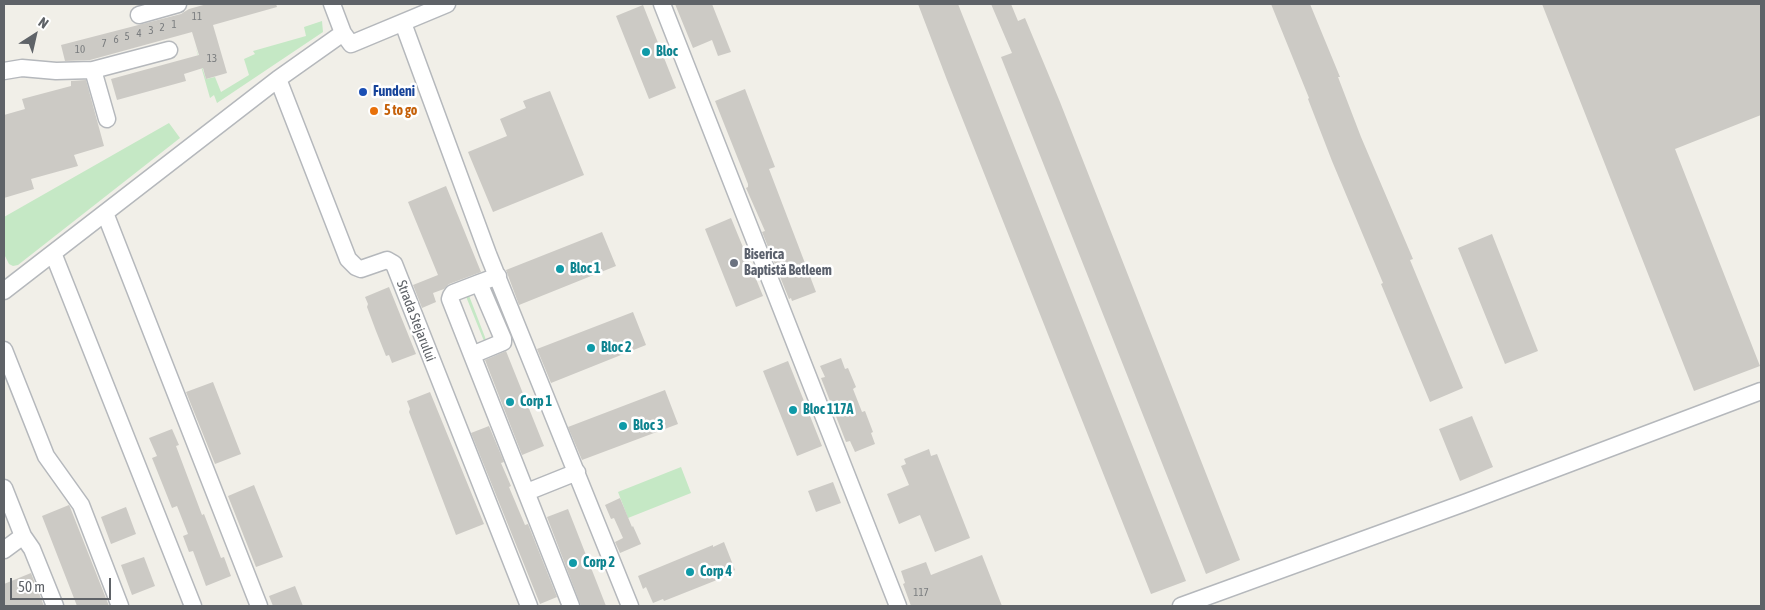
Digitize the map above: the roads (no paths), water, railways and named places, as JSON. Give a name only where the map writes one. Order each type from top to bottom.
[{"type":"street","points":[[139,14],[178,4]]},
{"type":"street","points":[[332,4],[347,38]]},
{"type":"street","points":[[4,291],[278,79],[347,38],[402,23],[447,4]]},
{"type":"street","points":[[662,4],[898,606]]},
{"type":"street","points":[[402,23],[498,276],[630,606]]},
{"type":"street","points":[[4,71],[22,68],[56,71],[93,70],[169,50]]},
{"type":"street","points":[[93,70],[107,119]]},
{"type":"street","name":"Strada Stejarului","points":[[278,79],[348,259],[361,269],[387,260],[394,264],[529,606]]},
{"type":"street","points":[[105,213],[259,606]]},
{"type":"street","points":[[53,253],[194,606]]},
{"type":"street","points":[[498,276],[453,293],[450,299],[571,606]]},
{"type":"street","points":[[472,355],[503,342],[479,283]]},
{"type":"street","points":[[4,350],[46,456],[81,505],[120,606]]},
{"type":"street","points":[[1181,606],[1484,496],[1761,391]]},
{"type":"street","points":[[527,492],[577,472]]},
{"type":"street","points":[[4,488],[23,536],[32,549],[55,606]]},
{"type":"street","points":[[4,550],[23,536]]},
{"type":"place","name":"Bloc","points":[[646,52]]},
{"type":"place","name":"Fundeni","points":[[363,92]]},
{"type":"place","name":"5 to go","points":[[374,111]]},
{"type":"place","name":"Biserica Baptistă Betleem","points":[[734,263]]},
{"type":"place","name":"Bloc 1","points":[[560,269]]},
{"type":"place","name":"Bloc 2","points":[[591,348]]},
{"type":"place","name":"Corp 1","points":[[510,402]]},
{"type":"place","name":"Bloc 117A","points":[[793,410]]},
{"type":"place","name":"Bloc 3","points":[[623,426]]},
{"type":"place","name":"Corp 2","points":[[573,563]]},
{"type":"place","name":"Corp 4","points":[[690,572]]}]
